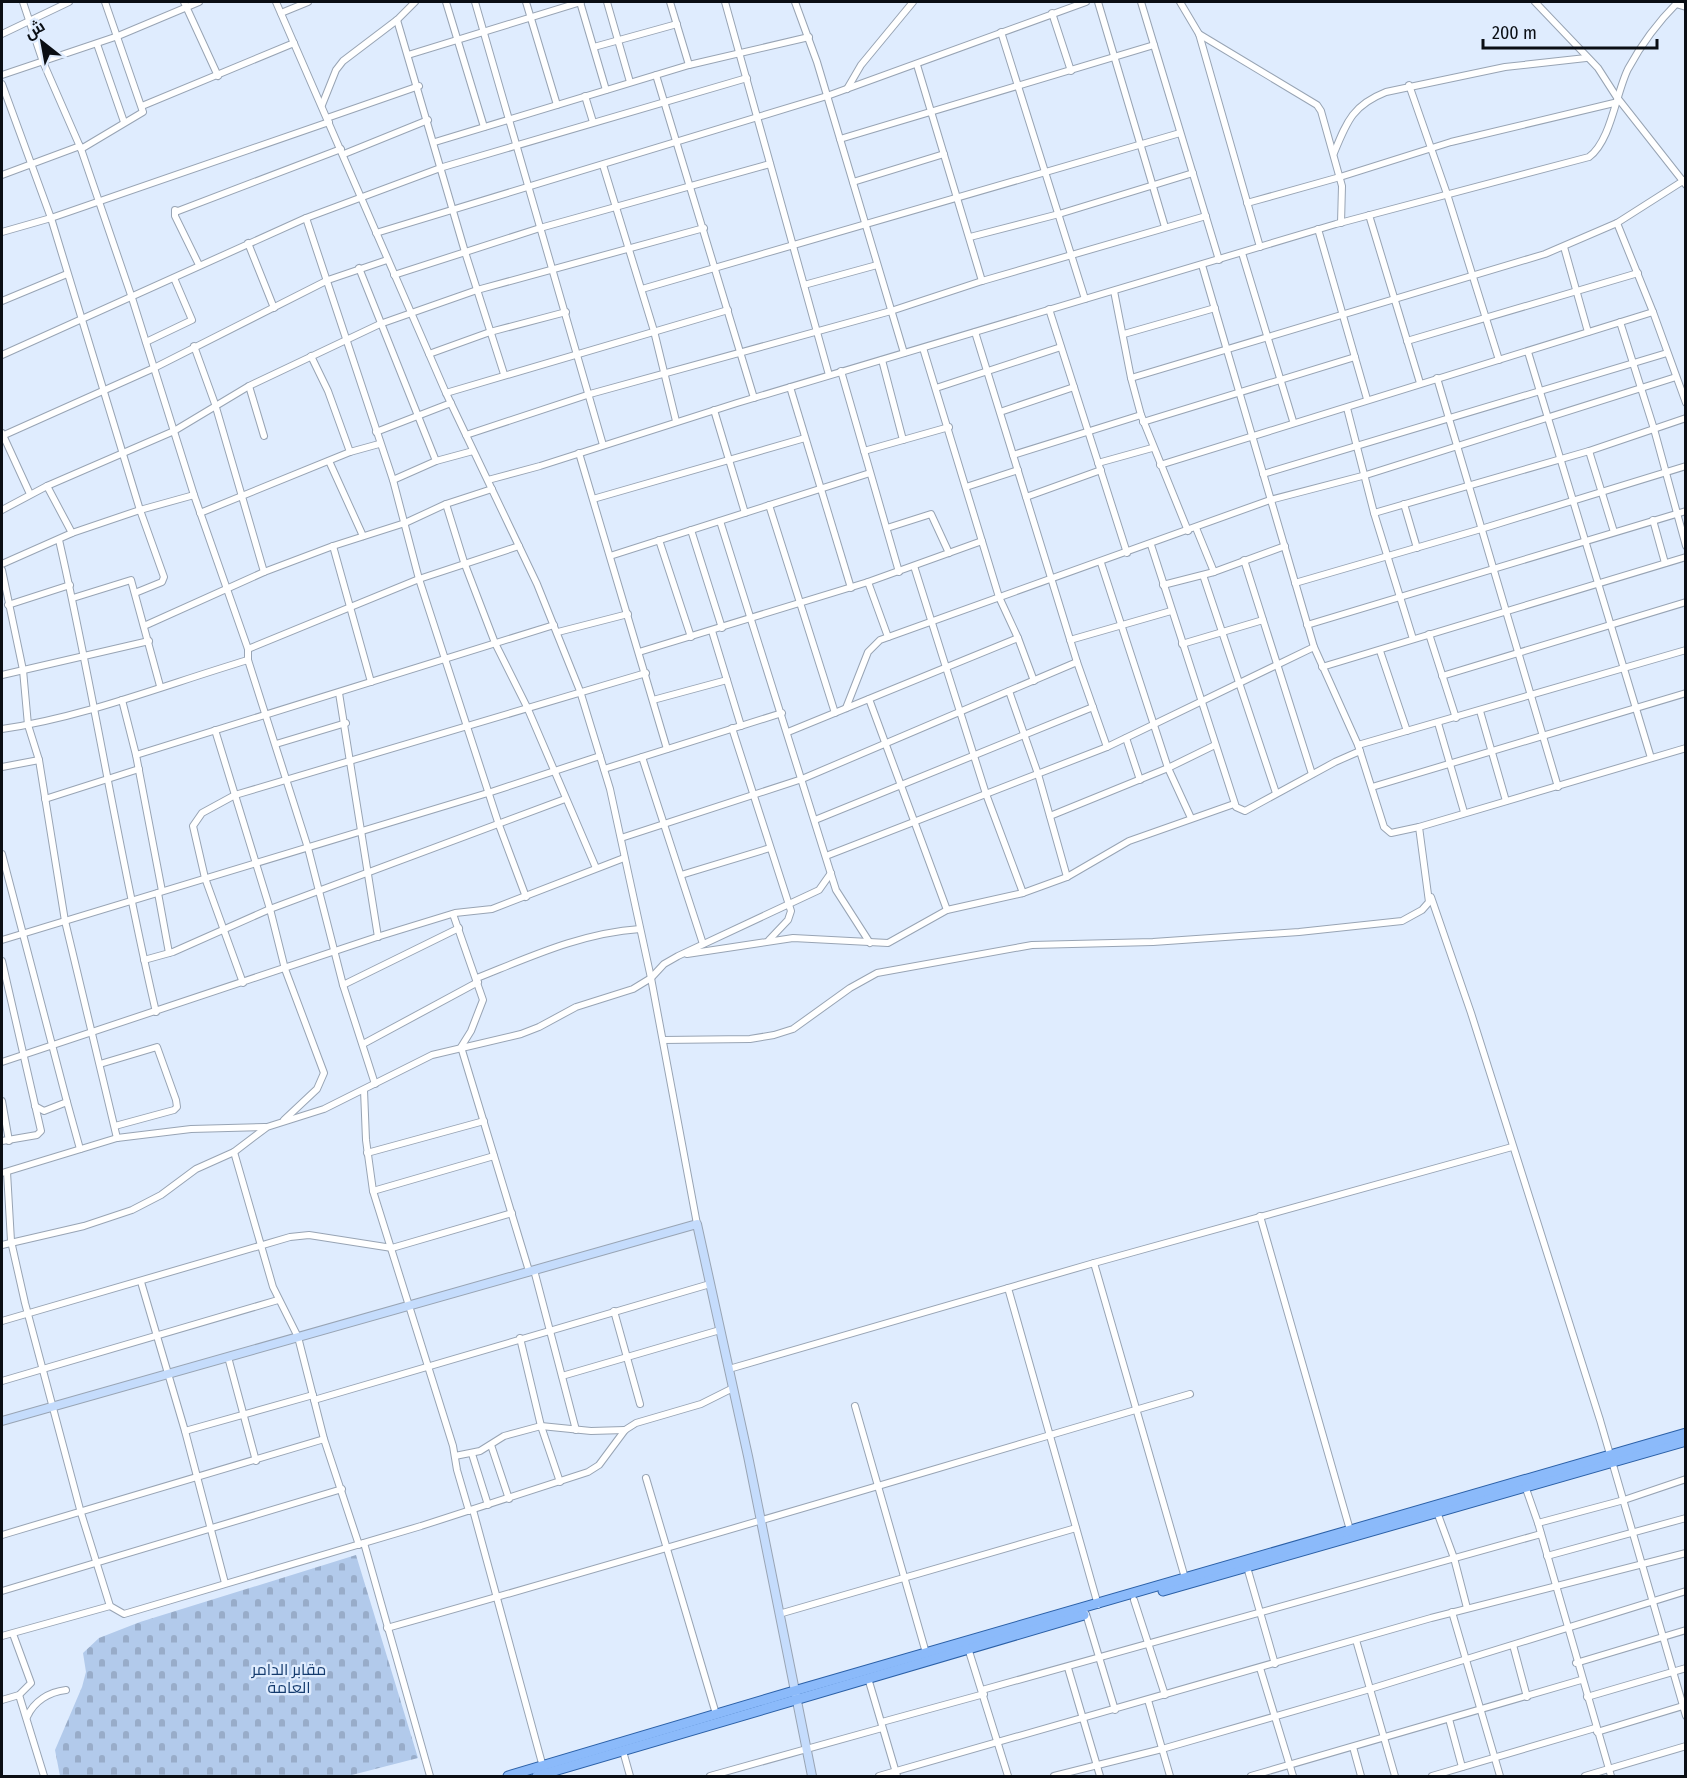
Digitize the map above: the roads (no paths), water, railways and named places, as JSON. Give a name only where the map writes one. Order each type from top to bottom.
[{"type":"main road","points":[[1611,1459],[1686,1433]]},
{"type":"main road","points":[[508,1776],[542,1773],[623,1750],[926,1653],[1098,1605],[1350,1530],[1611,1459],[1686,1441]]},
{"type":"main road","points":[[542,1773],[716,1714],[868,1678],[1437,1512],[1524,1483]]},
{"type":"street","points":[[23,2],[43,62],[80,147],[99,201],[200,513],[229,590],[248,649],[248,660],[308,848],[343,985],[375,1084]]},
{"type":"street","points":[[2,34],[69,2]]},
{"type":"street","points":[[2,175],[80,147],[142,113],[142,106],[105,2]]},
{"type":"street","points":[[2,75],[97,44],[186,4],[199,2]]},
{"type":"street","points":[[276,2],[446,393],[558,632],[580,691],[604,769],[651,978],[697,1224],[812,1776]]},
{"type":"street","points":[[281,14],[308,2]]},
{"type":"street","points":[[321,105],[336,70],[343,61],[397,20],[415,2]]},
{"type":"street","points":[[446,2],[484,127]]},
{"type":"street","points":[[475,2],[527,186],[579,353],[603,445]]},
{"type":"street","points":[[526,2],[557,105]]},
{"type":"street","points":[[408,55],[580,2],[606,90]]},
{"type":"street","points":[[607,2],[630,82]]},
{"type":"street","points":[[670,2],[688,64]]},
{"type":"street","points":[[725,2],[829,375]]},
{"type":"street","points":[[795,2],[809,37],[904,353]]},
{"type":"street","points":[[847,89],[861,65],[913,2]]},
{"type":"street","points":[[376,233],[527,186],[758,119],[917,65],[1000,32],[1086,2]]},
{"type":"street","points":[[1098,2],[1165,227]]},
{"type":"street","points":[[1141,2],[1219,260]]},
{"type":"street","points":[[1180,2],[1199,34],[1260,247]]},
{"type":"street","points":[[1131,378],[1564,247],[1617,223],[1684,182],[1615,100],[1598,68],[1535,2]]},
{"type":"street","points":[[488,480],[841,371],[1318,229],[1589,157],[1603,141],[1615,100],[1643,45],[1677,3],[1686,6]]},
{"type":"street","points":[[186,4],[218,76]]},
{"type":"street","points":[[1052,13],[1071,71]]},
{"type":"street","points":[[397,20],[443,167],[465,252],[504,374]]},
{"type":"street","points":[[594,47],[677,24]]},
{"type":"street","points":[[1000,32],[1085,299]]},
{"type":"street","points":[[1199,34],[1317,105],[1326,121],[1340,177],[1343,199],[1341,223]]},
{"type":"street","points":[[435,142],[688,64],[809,37]]},
{"type":"street","points":[[97,44],[124,122]]},
{"type":"street","points":[[142,106],[294,44]]},
{"type":"street","points":[[840,139],[1154,45]]},
{"type":"street","points":[[1334,153],[1351,114],[1375,96],[1409,85],[1538,62],[1586,58]]},
{"type":"street","points":[[917,65],[982,281]]},
{"type":"street","points":[[656,75],[754,398]]},
{"type":"street","points":[[2,355],[306,218],[443,167],[747,78]]},
{"type":"street","points":[[2,84],[51,218],[80,318],[124,451],[140,510],[164,577],[162,582],[135,593]]},
{"type":"street","points":[[1409,85],[1447,194],[1499,360]]},
{"type":"street","points":[[2,232],[51,218],[419,86]]},
{"type":"street","points":[[585,96],[593,122]]},
{"type":"street","points":[[1247,202],[1340,177],[1431,148],[1615,100]]},
{"type":"street","points":[[199,265],[175,216],[175,210],[178,211],[428,120]]},
{"type":"street","points":[[642,289],[791,244],[865,225],[956,195],[1046,172],[1180,133]]},
{"type":"street","points":[[853,182],[944,154]]},
{"type":"street","points":[[394,275],[540,228],[616,206],[691,188],[770,164]]},
{"type":"street","points":[[603,165],[654,331],[676,421]]},
{"type":"street","points":[[970,237],[1059,214],[1193,173]]},
{"type":"street","points":[[1369,215],[1420,383]]},
{"type":"street","points":[[466,435],[590,394],[666,375],[891,311],[982,281],[1206,216]]},
{"type":"street","points":[[306,218],[348,339],[375,432],[393,480],[419,579],[491,792],[499,825],[526,897]]},
{"type":"street","points":[[1617,223],[1686,403]]},
{"type":"street","points":[[2,510],[47,486],[174,431],[215,404],[249,386],[380,324],[477,290],[704,228]]},
{"type":"street","points":[[1318,229],[1367,399]]},
{"type":"street","points":[[248,243],[274,308]]},
{"type":"street","points":[[1564,247],[1588,332]]},
{"type":"street","points":[[1242,253],[1293,421]]},
{"type":"street","points":[[30,494],[2,434],[154,368],[328,280],[387,260]]},
{"type":"street","points":[[804,285],[877,265]]},
{"type":"street","points":[[1202,265],[1307,626],[1322,666],[1359,748],[1384,827],[1388,832],[1419,827],[1686,748]]},
{"type":"street","points":[[359,268],[436,461]]},
{"type":"street","points":[[1407,340],[1638,273]]},
{"type":"street","points":[[2,301],[67,274]]},
{"type":"street","points":[[146,342],[192,320],[174,278]]},
{"type":"street","points":[[1114,291],[1131,378],[1142,419],[1188,531]]},
{"type":"street","points":[[1124,334],[1215,308]]},
{"type":"street","points":[[1049,309],[1127,553]]},
{"type":"street","points":[[446,393],[504,374],[728,310]]},
{"type":"street","points":[[429,354],[490,332],[566,312]]},
{"type":"street","points":[[1160,465],[1253,437],[1293,421],[1347,408],[1367,399],[1528,352],[1653,312]]},
{"type":"street","points":[[1620,322],[1654,429],[1686,546]]},
{"type":"street","points":[[975,332],[1077,662],[1107,747]]},
{"type":"street","points":[[194,346],[215,404],[264,572]]},
{"type":"street","points":[[936,388],[1061,347]]},
{"type":"street","points":[[923,348],[949,427],[999,597],[1034,681]]},
{"type":"street","points":[[1528,352],[1651,758]]},
{"type":"street","points":[[1263,474],[1667,353]]},
{"type":"street","points":[[311,356],[328,392],[350,452]]},
{"type":"street","points":[[1013,455],[1088,430],[1142,419],[1355,357]]},
{"type":"street","points":[[882,360],[903,440]]},
{"type":"street","points":[[841,371],[899,572]]},
{"type":"street","points":[[846,708],[868,652],[874,644],[888,638],[999,597],[1101,563],[1270,500],[1366,475],[1676,376]]},
{"type":"street","points":[[1437,378],[1558,787]]},
{"type":"street","points":[[249,386],[264,436]]},
{"type":"street","points":[[790,387],[851,588]]},
{"type":"street","points":[[1000,412],[1074,387]]},
{"type":"street","points":[[375,432],[417,414],[451,403]]},
{"type":"street","points":[[1347,408],[1374,513],[1413,639]]},
{"type":"street","points":[[714,410],[745,513]]},
{"type":"street","points":[[1374,513],[1589,451],[1686,418]]},
{"type":"street","points":[[864,451],[949,427]]},
{"type":"street","points":[[593,499],[805,438]]},
{"type":"street","points":[[200,513],[350,452],[379,444]]},
{"type":"street","points":[[1026,497],[1152,448]]},
{"type":"street","points":[[393,480],[436,461],[473,451]]},
{"type":"street","points":[[1589,451],[1614,532]]},
{"type":"street","points":[[579,453],[667,749]]},
{"type":"street","points":[[329,461],[363,536]]},
{"type":"street","points":[[1294,583],[1686,466]]},
{"type":"street","points":[[966,487],[1018,470]]},
{"type":"street","points":[[610,556],[870,473]]},
{"type":"street","points":[[47,486],[72,533]]},
{"type":"street","points":[[144,626],[229,590],[264,572],[333,546],[405,523],[446,504],[492,489]]},
{"type":"street","points":[[2,564],[72,533],[194,495]]},
{"type":"street","points":[[446,504],[464,562],[495,643],[527,707],[596,868]]},
{"type":"street","points":[[1404,504],[1416,548]]},
{"type":"street","points":[[769,505],[835,713]]},
{"type":"street","points":[[1307,626],[1686,511]]},
{"type":"street","points":[[886,528],[931,514],[949,554]]},
{"type":"street","points":[[1653,520],[1665,563]]},
{"type":"street","points":[[720,521],[840,900],[870,943]]},
{"type":"street","points":[[1196,528],[1214,572]]},
{"type":"street","points":[[691,530],[722,628]]},
{"type":"street","points":[[59,540],[86,656],[130,901],[156,1012]]},
{"type":"street","points":[[659,540],[691,638]]},
{"type":"street","points":[[639,652],[712,632],[851,588],[982,541]]},
{"type":"street","points":[[1151,544],[1234,804],[1238,809],[1245,811],[1359,748],[1407,731],[1686,650]]},
{"type":"street","points":[[333,546],[371,682]]},
{"type":"street","points":[[248,649],[419,579],[464,562],[519,546]]},
{"type":"street","points":[[1163,585],[1214,572],[1285,546]]},
{"type":"street","points":[[1322,666],[1380,651],[1506,610],[1686,557]]},
{"type":"street","points":[[1244,560],[1312,774]]},
{"type":"street","points":[[1101,563],[1168,768],[1191,818]]},
{"type":"street","points":[[914,566],[986,794],[1023,893]]},
{"type":"street","points":[[2,570],[23,670],[28,725],[39,760],[64,921],[117,1138]]},
{"type":"street","points":[[1203,575],[1276,793]]},
{"type":"street","points":[[73,598],[128,580],[132,582],[160,686]]},
{"type":"street","points":[[868,582],[888,638]]},
{"type":"street","points":[[8,605],[70,585]]},
{"type":"street","points":[[1443,676],[1610,623],[1686,602]]},
{"type":"street","points":[[1071,640],[1172,611]]},
{"type":"street","points":[[558,632],[628,614]]},
{"type":"street","points":[[1182,645],[1263,620]]},
{"type":"street","points":[[136,755],[554,625]]},
{"type":"street","points":[[712,632],[741,726]]},
{"type":"street","points":[[1429,634],[1456,718]]},
{"type":"street","points":[[788,732],[1018,638]]},
{"type":"street","points":[[2,675],[149,641]]},
{"type":"street","points":[[826,856],[1107,747],[1155,726],[1201,701],[1314,647]]},
{"type":"street","points":[[1380,651],[1407,731]]},
{"type":"street","points":[[2,729],[28,725],[122,700],[160,686],[248,660]]},
{"type":"street","points":[[621,838],[802,779],[1077,662]]},
{"type":"street","points":[[243,983],[205,878],[194,826],[202,813],[235,795],[646,673]]},
{"type":"street","points":[[653,700],[727,680]]},
{"type":"street","points":[[1009,691],[1038,774],[1068,877]]},
{"type":"street","points":[[339,693],[346,723],[378,937]]},
{"type":"street","points":[[1372,787],[1686,693]]},
{"type":"street","points":[[868,699],[947,910]]},
{"type":"street","points":[[122,700],[139,769],[169,953]]},
{"type":"street","points":[[815,820],[1024,733],[1093,707]]},
{"type":"street","points":[[1480,711],[1506,801]]},
{"type":"street","points":[[604,769],[782,713]]},
{"type":"street","points":[[276,744],[346,723]]},
{"type":"street","points":[[1438,723],[1464,812]]},
{"type":"street","points":[[732,728],[789,906],[788,920],[768,940]]},
{"type":"street","points":[[215,730],[270,909],[285,969],[324,1073],[317,1089],[284,1120]]},
{"type":"street","points":[[1126,738],[1140,780]]},
{"type":"street","points":[[1050,816],[1168,768],[1215,745]]},
{"type":"street","points":[[2,940],[491,792],[600,756]]},
{"type":"street","points":[[642,757],[703,944]]},
{"type":"street","points":[[2,767],[39,760]]},
{"type":"street","points":[[45,799],[139,769]]},
{"type":"street","points":[[144,960],[169,953],[270,909],[565,799]]},
{"type":"street","points":[[678,956],[768,940],[793,938],[870,943],[896,941],[947,910],[1023,893],[1068,877],[1129,841],[1234,804]]},
{"type":"street","points":[[1419,827],[1430,895],[1471,1013],[1624,1500],[1686,1716]]},
{"type":"street","points":[[681,875],[770,848]]},
{"type":"street","points":[[2,854],[80,1149]]},
{"type":"street","points":[[2,1062],[378,937],[453,914],[492,909],[624,858]]},
{"type":"street","points":[[2,1245],[11,1241],[84,1226],[132,1210],[161,1196],[196,1169],[234,1152],[267,1127],[284,1120],[306,1116],[364,1090],[432,1055],[539,1027],[576,1007],[626,992],[651,978],[664,964],[678,956],[819,890],[831,873]]},
{"type":"street","points":[[663,1040],[750,1039],[774,1035],[793,1029],[850,988],[877,973],[1051,943],[1152,942],[1299,932],[1402,921],[1422,910],[1429,902],[1430,895]]},
{"type":"street","points":[[453,914],[477,980],[483,1005],[461,1047],[532,1271],[576,1430]]},
{"type":"street","points":[[343,985],[459,928]]},
{"type":"street","points":[[363,1044],[477,980],[574,940],[595,934],[640,929]]},
{"type":"street","points":[[2,961],[36,1106],[40,1133],[2,1141]]},
{"type":"street","points":[[100,1064],[157,1047],[176,1100],[177,1107],[174,1110],[115,1126]]},
{"type":"street","points":[[364,1090],[367,1153],[374,1191],[498,1597],[542,1773]]},
{"type":"street","points":[[2,1101],[9,1141]]},
{"type":"street","points":[[36,1106],[44,1111],[67,1102]]},
{"type":"street","points":[[367,1153],[484,1121]]},
{"type":"street","points":[[110,1606],[99,1563],[81,1513],[27,1314],[11,1241],[4,1173],[117,1138],[191,1129],[267,1127]]},
{"type":"street","points":[[729,1369],[1094,1263],[1512,1147]]},
{"type":"street","points":[[234,1152],[278,1300],[292,1322],[297,1337],[324,1439],[362,1544],[430,1776]]},
{"type":"street","points":[[374,1191],[494,1156]]},
{"type":"street","points":[[2,1321],[290,1237],[309,1235],[392,1248],[512,1213]]},
{"type":"street","points":[[1260,1216],[1350,1530]]},
{"type":"street","points":[[2,1421],[697,1224]]},
{"type":"street","points":[[1094,1263],[1185,1578]]},
{"type":"street","points":[[141,1282],[185,1431],[225,1583]]},
{"type":"street","points":[[185,1431],[429,1366],[710,1284]]},
{"type":"street","points":[[1008,1288],[1098,1605]]},
{"type":"street","points":[[2,1381],[278,1300]]},
{"type":"street","points":[[614,1311],[640,1404]]},
{"type":"street","points":[[562,1376],[720,1330]]},
{"type":"street","points":[[520,1338],[541,1426],[560,1482]]},
{"type":"street","points":[[228,1357],[256,1461]]},
{"type":"street","points":[[2,1636],[110,1606],[124,1614],[134,1613],[225,1583],[362,1544],[560,1482],[588,1472],[599,1465],[626,1430],[636,1423],[701,1404],[733,1388]]},
{"type":"street","points":[[387,1628],[666,1546],[879,1488],[1191,1394]]},
{"type":"street","points":[[855,1406],[926,1653]]},
{"type":"street","points":[[455,1456],[472,1454],[504,1436],[541,1426],[576,1430],[626,1430]]},
{"type":"street","points":[[2,1535],[324,1439]]},
{"type":"street","points":[[490,1444],[508,1499]]},
{"type":"street","points":[[472,1454],[488,1505]]},
{"type":"street","points":[[646,1478],[716,1714]]},
{"type":"street","points":[[1538,1523],[1624,1500],[1686,1479]]},
{"type":"street","points":[[1524,1483],[1538,1523],[1576,1663],[1611,1776]]},
{"type":"street","points":[[2,1591],[212,1530],[342,1489]]},
{"type":"street","points":[[1437,1512],[1454,1558],[1467,1608]]},
{"type":"street","points":[[1547,1556],[1686,1518]]},
{"type":"street","points":[[779,1614],[1076,1528]]},
{"type":"street","points":[[710,1776],[806,1750],[983,1692],[1541,1534]]},
{"type":"street","points":[[879,1776],[897,1774],[1452,1612],[1642,1566],[1686,1553]]},
{"type":"street","points":[[1247,1567],[1275,1664]]},
{"type":"street","points":[[1054,1776],[1097,1767],[1370,1689],[1686,1591]]},
{"type":"street","points":[[1134,1600],[1165,1695]]},
{"type":"street","points":[[1452,1612],[1500,1776]]},
{"type":"street","points":[[1086,1614],[1114,1710]]},
{"type":"street","points":[[1576,1663],[1686,1630]]},
{"type":"street","points":[[2,1700],[19,1695],[31,1683],[13,1634]]},
{"type":"street","points":[[1356,1640],[1395,1776]]},
{"type":"street","points":[[1513,1645],[1527,1697]]},
{"type":"street","points":[[968,1648],[1008,1776]]},
{"type":"street","points":[[1068,1668],[1100,1776]]},
{"type":"street","points":[[1260,1668],[1293,1776]]},
{"type":"street","points":[[1587,1697],[1686,1668]]},
{"type":"street","points":[[868,1678],[897,1774]]},
{"type":"street","points":[[1251,1776],[1581,1680]]},
{"type":"street","points":[[27,1717],[39,1701],[66,1690]]},
{"type":"street","points":[[19,1695],[44,1776]]},
{"type":"street","points":[[1148,1700],[1170,1776]]},
{"type":"street","points":[[1432,1776],[1684,1706]]},
{"type":"street","points":[[1449,1719],[1462,1767]]},
{"type":"street","points":[[1585,1776],[1686,1746]]},
{"type":"street","points":[[1353,1747],[1361,1776]]},
{"type":"street","points":[[623,1750],[630,1776]]},
{"type":"park label","name":"مقابر الدامر العامة","points":[[289,1678]]}]
